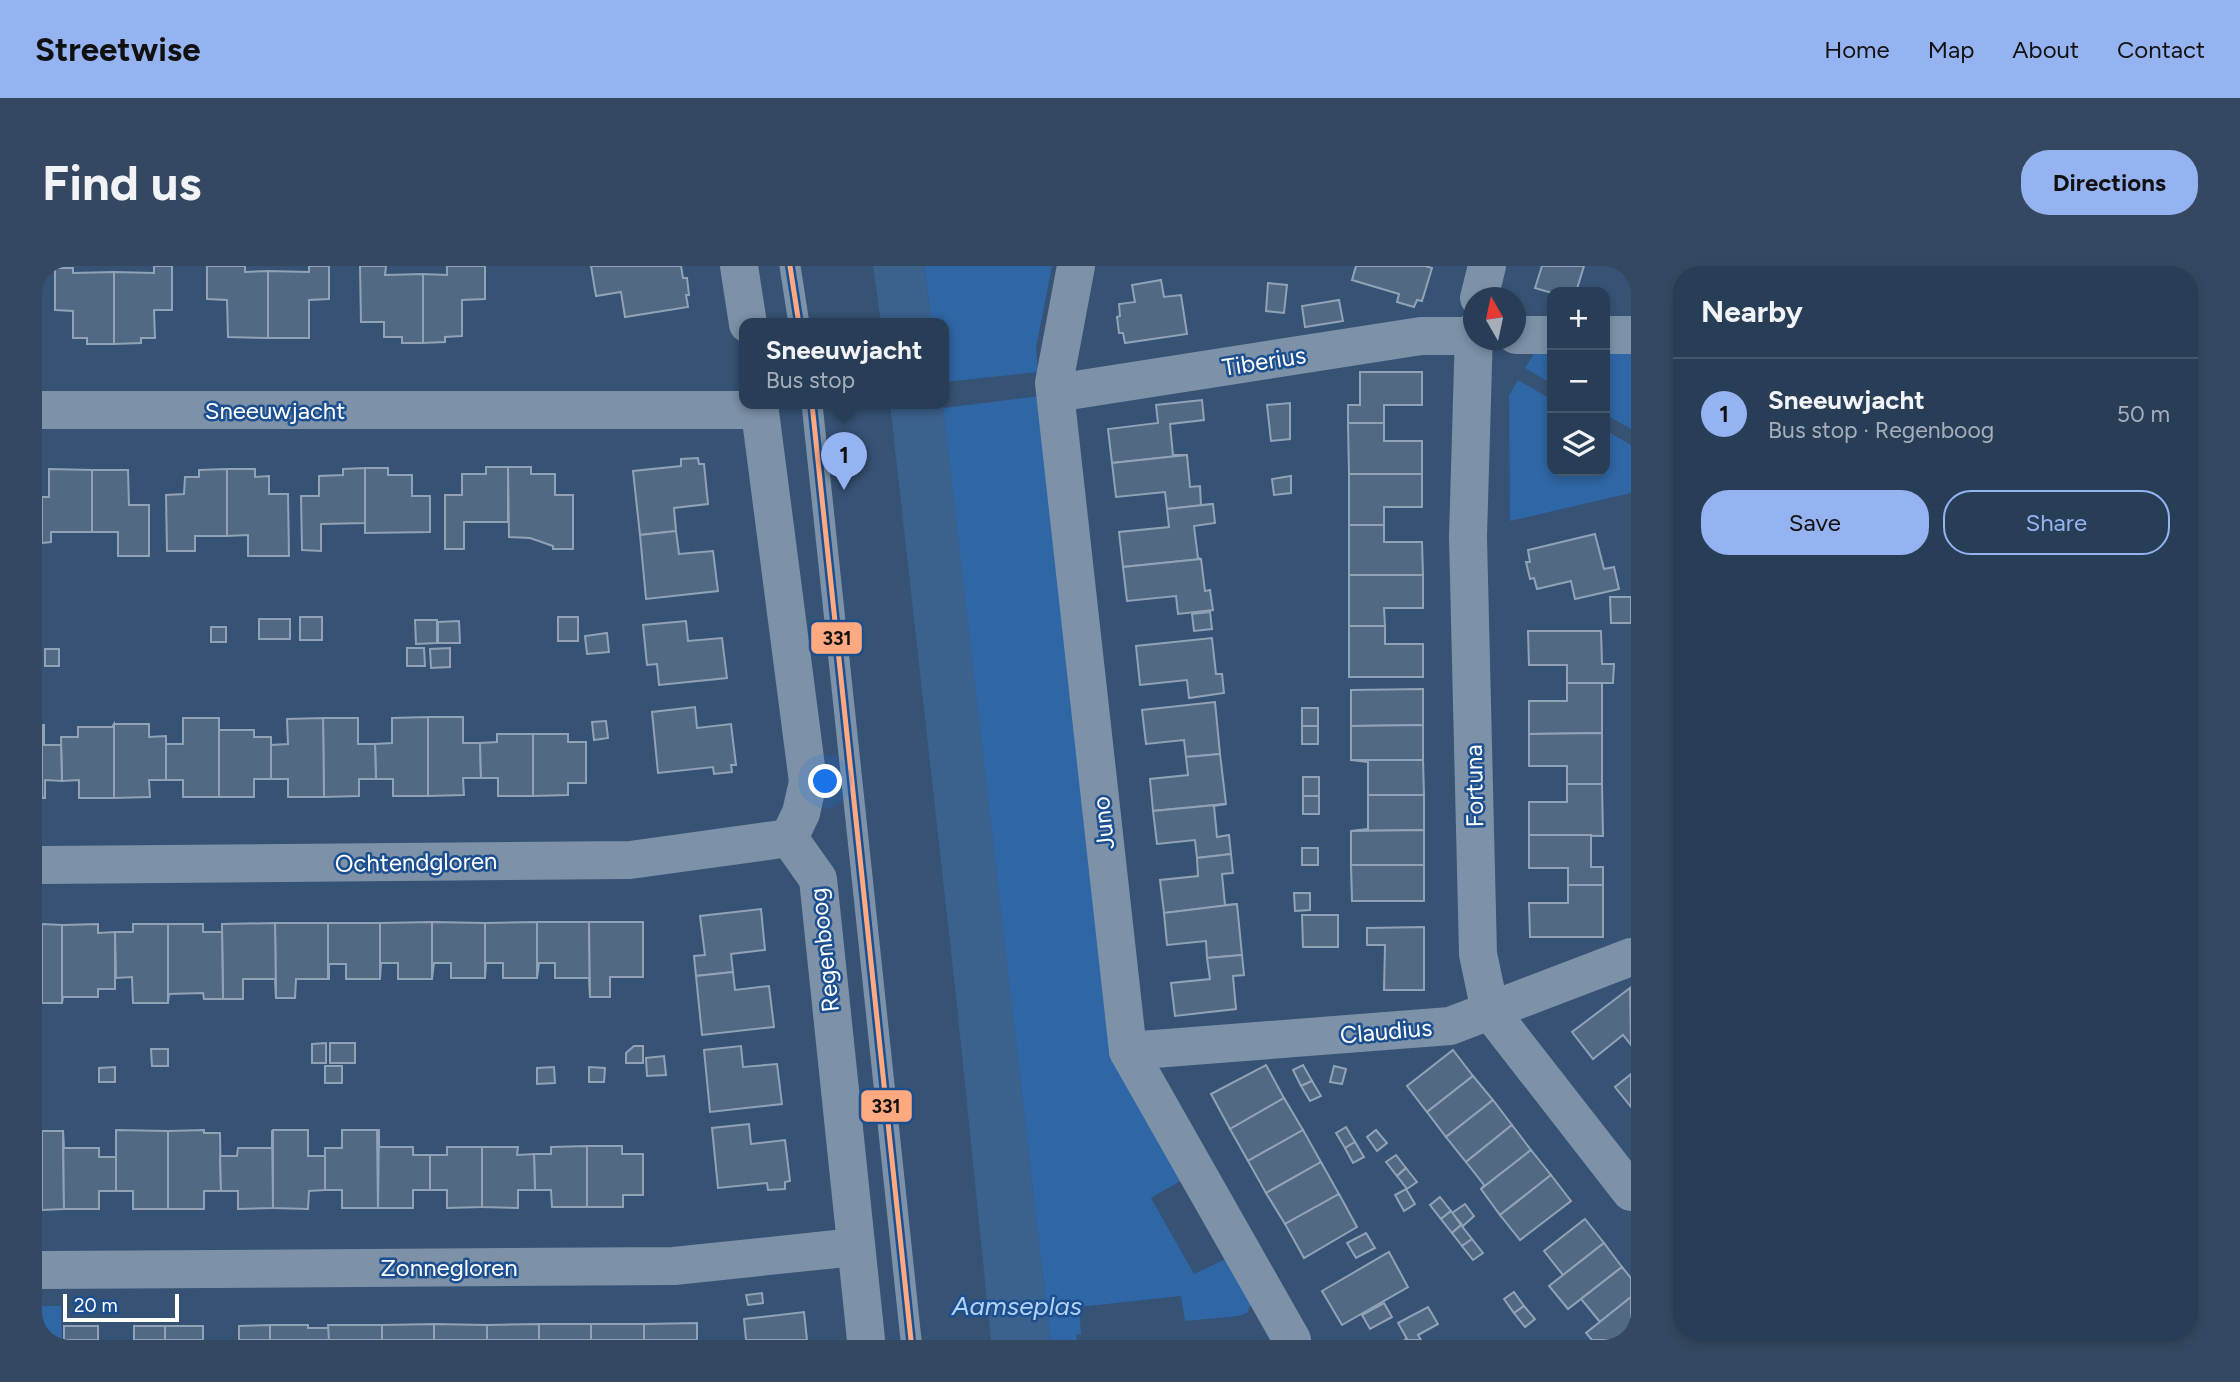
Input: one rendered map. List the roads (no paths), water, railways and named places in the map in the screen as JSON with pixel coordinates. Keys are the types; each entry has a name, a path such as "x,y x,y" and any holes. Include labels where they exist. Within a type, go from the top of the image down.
{"street":[{"path":"739,266 747,318"},
{"name":"Juno","path":"1076,266 1054,383 1128,1051 1292,1340"},
{"path":"1482,287 1488,266"},
{"name":"Tiberius","path":"1056,393 1421,337 1463,335"},
{"path":"1526,335 1547,335"},
{"path":"1610,335 1631,335"},
{"name":"Fortuna","path":"1473,350 1468,537 1478,954 1490,1011 1631,1192"},
{"name":"Sneeuwjacht","path":"42,410 739,407"},
{"path":"760,409 808,782 801,813 789,838"},
{"name":"Ochtendgloren","path":"42,865 630,859 789,838"},
{"name":"Regenboog","path":"789,838 818,879 866,1340"},
{"name":"Claudius","path":"1128,1051 1450,1026 1631,957"},
{"name":"Zonnegloren","path":"42,1270 674,1266 855,1247"}],"lane":[{"path":"790,266 798,318"},
{"name":"Regenboog","path":"813,409 911,1340"}],"water":[{"path":"873,266 924,266 931,318 880,318"},
{"name":"Aamseplas","path":"891,409 944,409 1050,1340 991,1340 956,996"}],"place":[{"name":"Sneeuwjacht","path":"844,490"}]}
